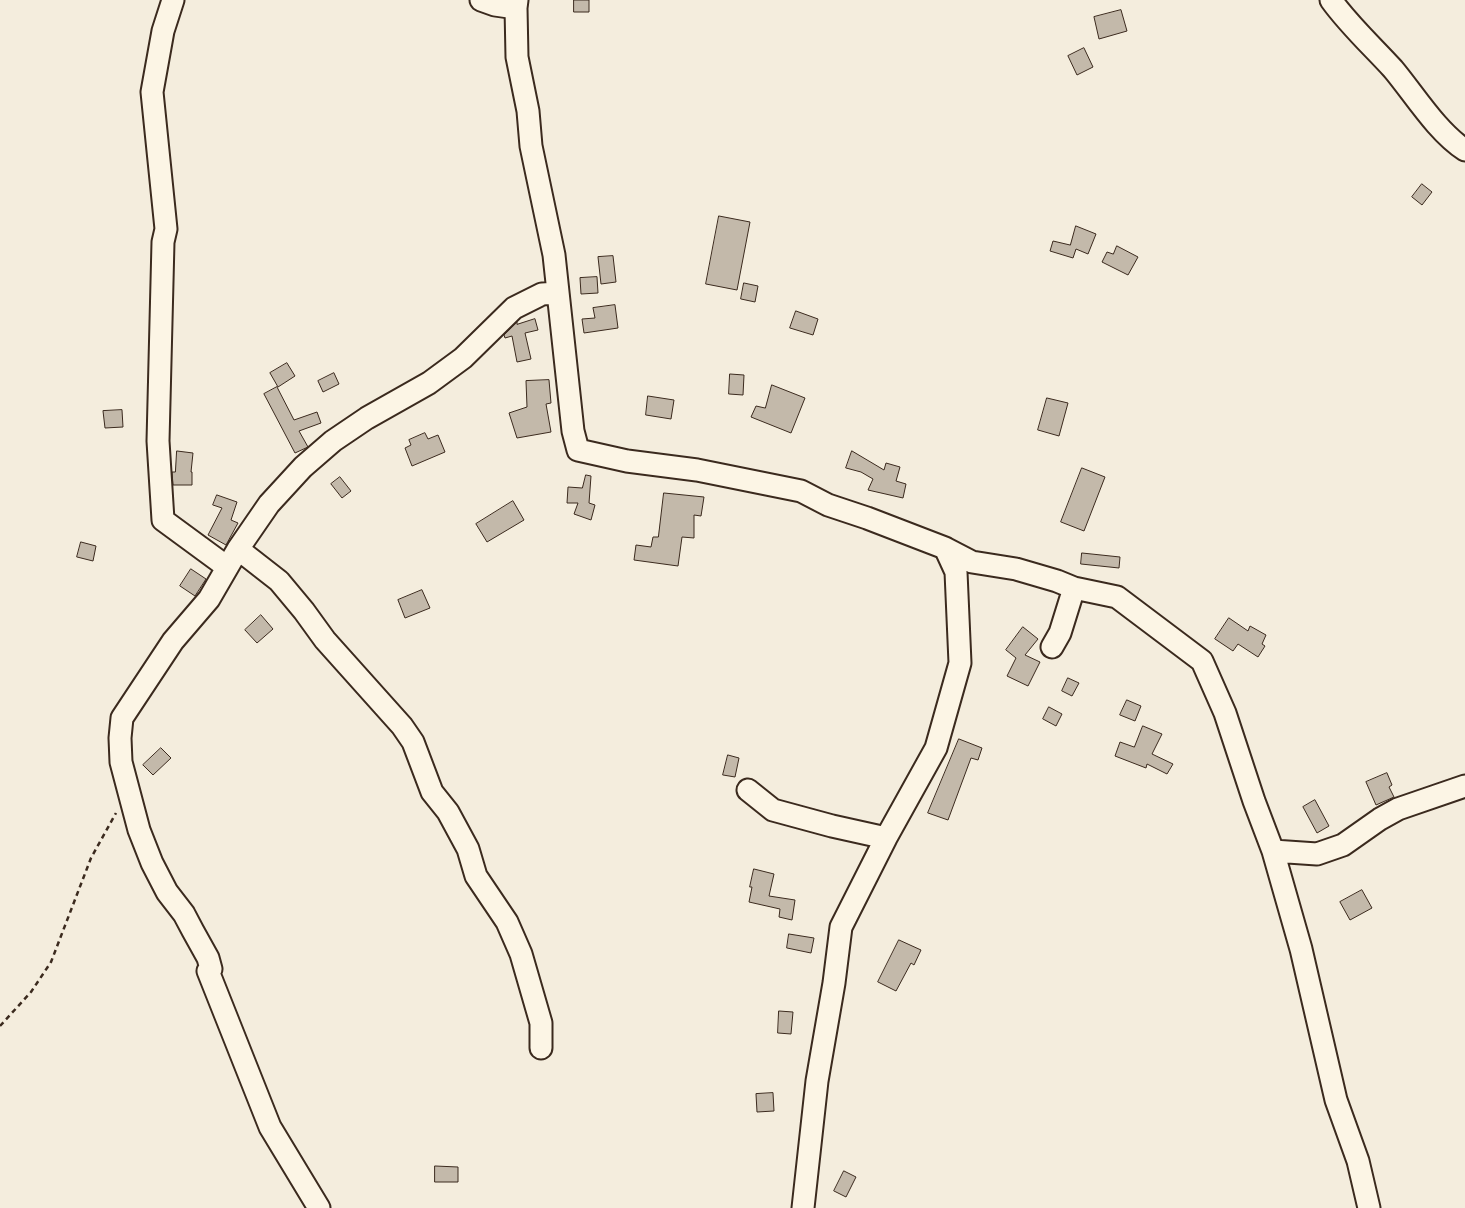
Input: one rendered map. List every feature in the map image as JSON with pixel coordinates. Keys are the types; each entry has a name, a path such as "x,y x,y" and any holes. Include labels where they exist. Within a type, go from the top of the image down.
{"street":[{"path":"173,0 163,31 152,92 166,230 163,242 158,441 163,520 227,567"},
{"path":"481,0 495,5 517,4 517,57 528,111 531,146 554,255 573,431 578,450 627,461 697,470 801,491 828,505 945,548 972,562 1016,569 1057,580 1074,588 1117,597 1202,660 1225,713 1254,802 1274,851 1301,949 1336,1100 1358,1161 1368,1208"},
{"path":"1330,0 1392,69 1448,137 1465,150"},
{"path":"319,1208 270,1128 210,970 208,958 184,914 167,892 152,864 139,830 121,762 120,738 122,718 173,641 209,599 238,549 269,504 303,466 334,441 368,418 429,383 463,358 514,308 542,294 558,293"},
{"path":"803,1208 817,1081 834,983 841,928 886,838 936,748 960,663 956,572 945,548"},
{"path":"238,549 279,581 304,611 324,640 402,726 413,742 432,792 448,812 468,849 476,876 507,922 521,954 541,1023 541,1048"},
{"path":"1052,647 1060,633 1074,588"},
{"path":"1274,851 1317,854 1343,845 1398,809 1465,786"},
{"path":"748,790 773,810 886,838"}],"path":[{"path":"0,1026 31,992 51,962 91,858 128,790"}],"building":[{"path":"574,0 589,0 589,12 574,12"},
{"path":"1121,10 1127,31 1099,39 1094,17"},
{"path":"1084,48 1093,67 1077,75 1068,56"},
{"path":"1422,184 1432,192 1422,205 1412,197"},
{"path":"719,216 750,222 737,290 706,284"},
{"path":"1076,226 1096,234 1088,254 1076,249 1073,258 1050,251 1053,241 1070,245"},
{"path":"1117,246 1138,257 1128,275 1102,262 1107,252 1113,254"},
{"path":"613,256 616,282 601,284 598,257"},
{"path":"597,277 598,293 581,294 580,278"},
{"path":"744,283 758,286 755,302 741,299"},
{"path":"615,305 618,328 584,333 582,319 595,318 593,308"},
{"path":"796,311 818,319 813,335 790,328"},
{"path":"535,319 538,330 525,333 531,359 517,362 512,336 505,338 504,335 517,322 517,324"},
{"path":"287,363 295,376 278,387 270,373"},
{"path":"334,373 339,384 323,392 318,381"},
{"path":"730,374 744,375 743,395 729,394"},
{"path":"549,380 551,403 546,404 551,432 517,438 509,413 527,407 526,381"},
{"path":"772,385 805,398 791,433 751,417 756,406 765,408"},
{"path":"277,387 294,420 317,412 321,423 299,431 308,447 295,453 264,394"},
{"path":"648,396 674,400 671,419 646,415"},
{"path":"1047,398 1068,403 1059,436 1038,430"},
{"path":"122,410 123,427 105,428 103,411"},
{"path":"425,433 428,439 438,435 445,452 412,466 405,448 411,445 409,440"},
{"path":"177,451 193,453 192,485 173,485 172,472 175,472"},
{"path":"852,451 884,470 886,463 900,467 896,481 906,484 903,498 868,490 873,479 861,472 846,468"},
{"path":"1082,468 1105,477 1084,531 1061,522"},
{"path":"586,475 591,476 589,503 595,505 591,520 574,514 578,503 567,503 568,487 582,488"},
{"path":"340,477 351,491 342,498 331,484"},
{"path":"664,493 704,497 701,516 694,515 694,538 682,537 678,566 634,560 636,545 651,547 653,537 658,537"},
{"path":"217,495 237,502 231,520 238,523 226,545 208,535 222,508 213,505"},
{"path":"513,501 524,520 487,542 476,524"},
{"path":"81,542 96,546 93,561 77,557"},
{"path":"1082,553 1120,557 1119,568 1081,564"},
{"path":"191,569 206,579 195,596 180,586"},
{"path":"422,590 430,608 405,618 398,600"},
{"path":"261,615 273,629 257,643 245,630"},
{"path":"1229,618 1248,631 1250,626 1266,635 1262,644 1265,646 1258,657 1238,644 1233,651 1215,639"},
{"path":"1023,627 1038,639 1025,655 1040,662 1028,686 1007,676 1016,658 1006,650"},
{"path":"1068,678 1079,683 1072,696 1062,691"},
{"path":"1127,700 1141,706 1135,721 1120,715"},
{"path":"1049,707 1062,714 1056,726 1043,719"},
{"path":"1143,726 1162,734 1152,754 1173,764 1167,774 1147,764 1146,768 1115,756 1120,742 1134,747"},
{"path":"959,739 982,748 978,760 971,758 948,820 928,813"},
{"path":"161,748 171,758 153,775 143,765"},
{"path":"728,755 739,758 735,777 723,775"},
{"path":"1387,773 1392,785 1389,787 1394,797 1376,805 1366,782"},
{"path":"1315,800 1329,826 1317,833 1303,807"},
{"path":"754,869 774,874 769,896 795,900 792,920 779,917 780,909 749,902"},
{"path":"1362,890 1372,908 1350,920 1340,902"},
{"path":"789,934 814,938 811,953 787,948"},
{"path":"899,940 921,950 914,965 911,963 896,991 878,982"},
{"path":"779,1011 793,1012 791,1034 778,1033"},
{"path":"773,1093 774,1111 757,1112 756,1094"},
{"path":"435,1166 458,1167 458,1182 435,1182"},
{"path":"844,1171 856,1177 846,1197 834,1191"}]}
